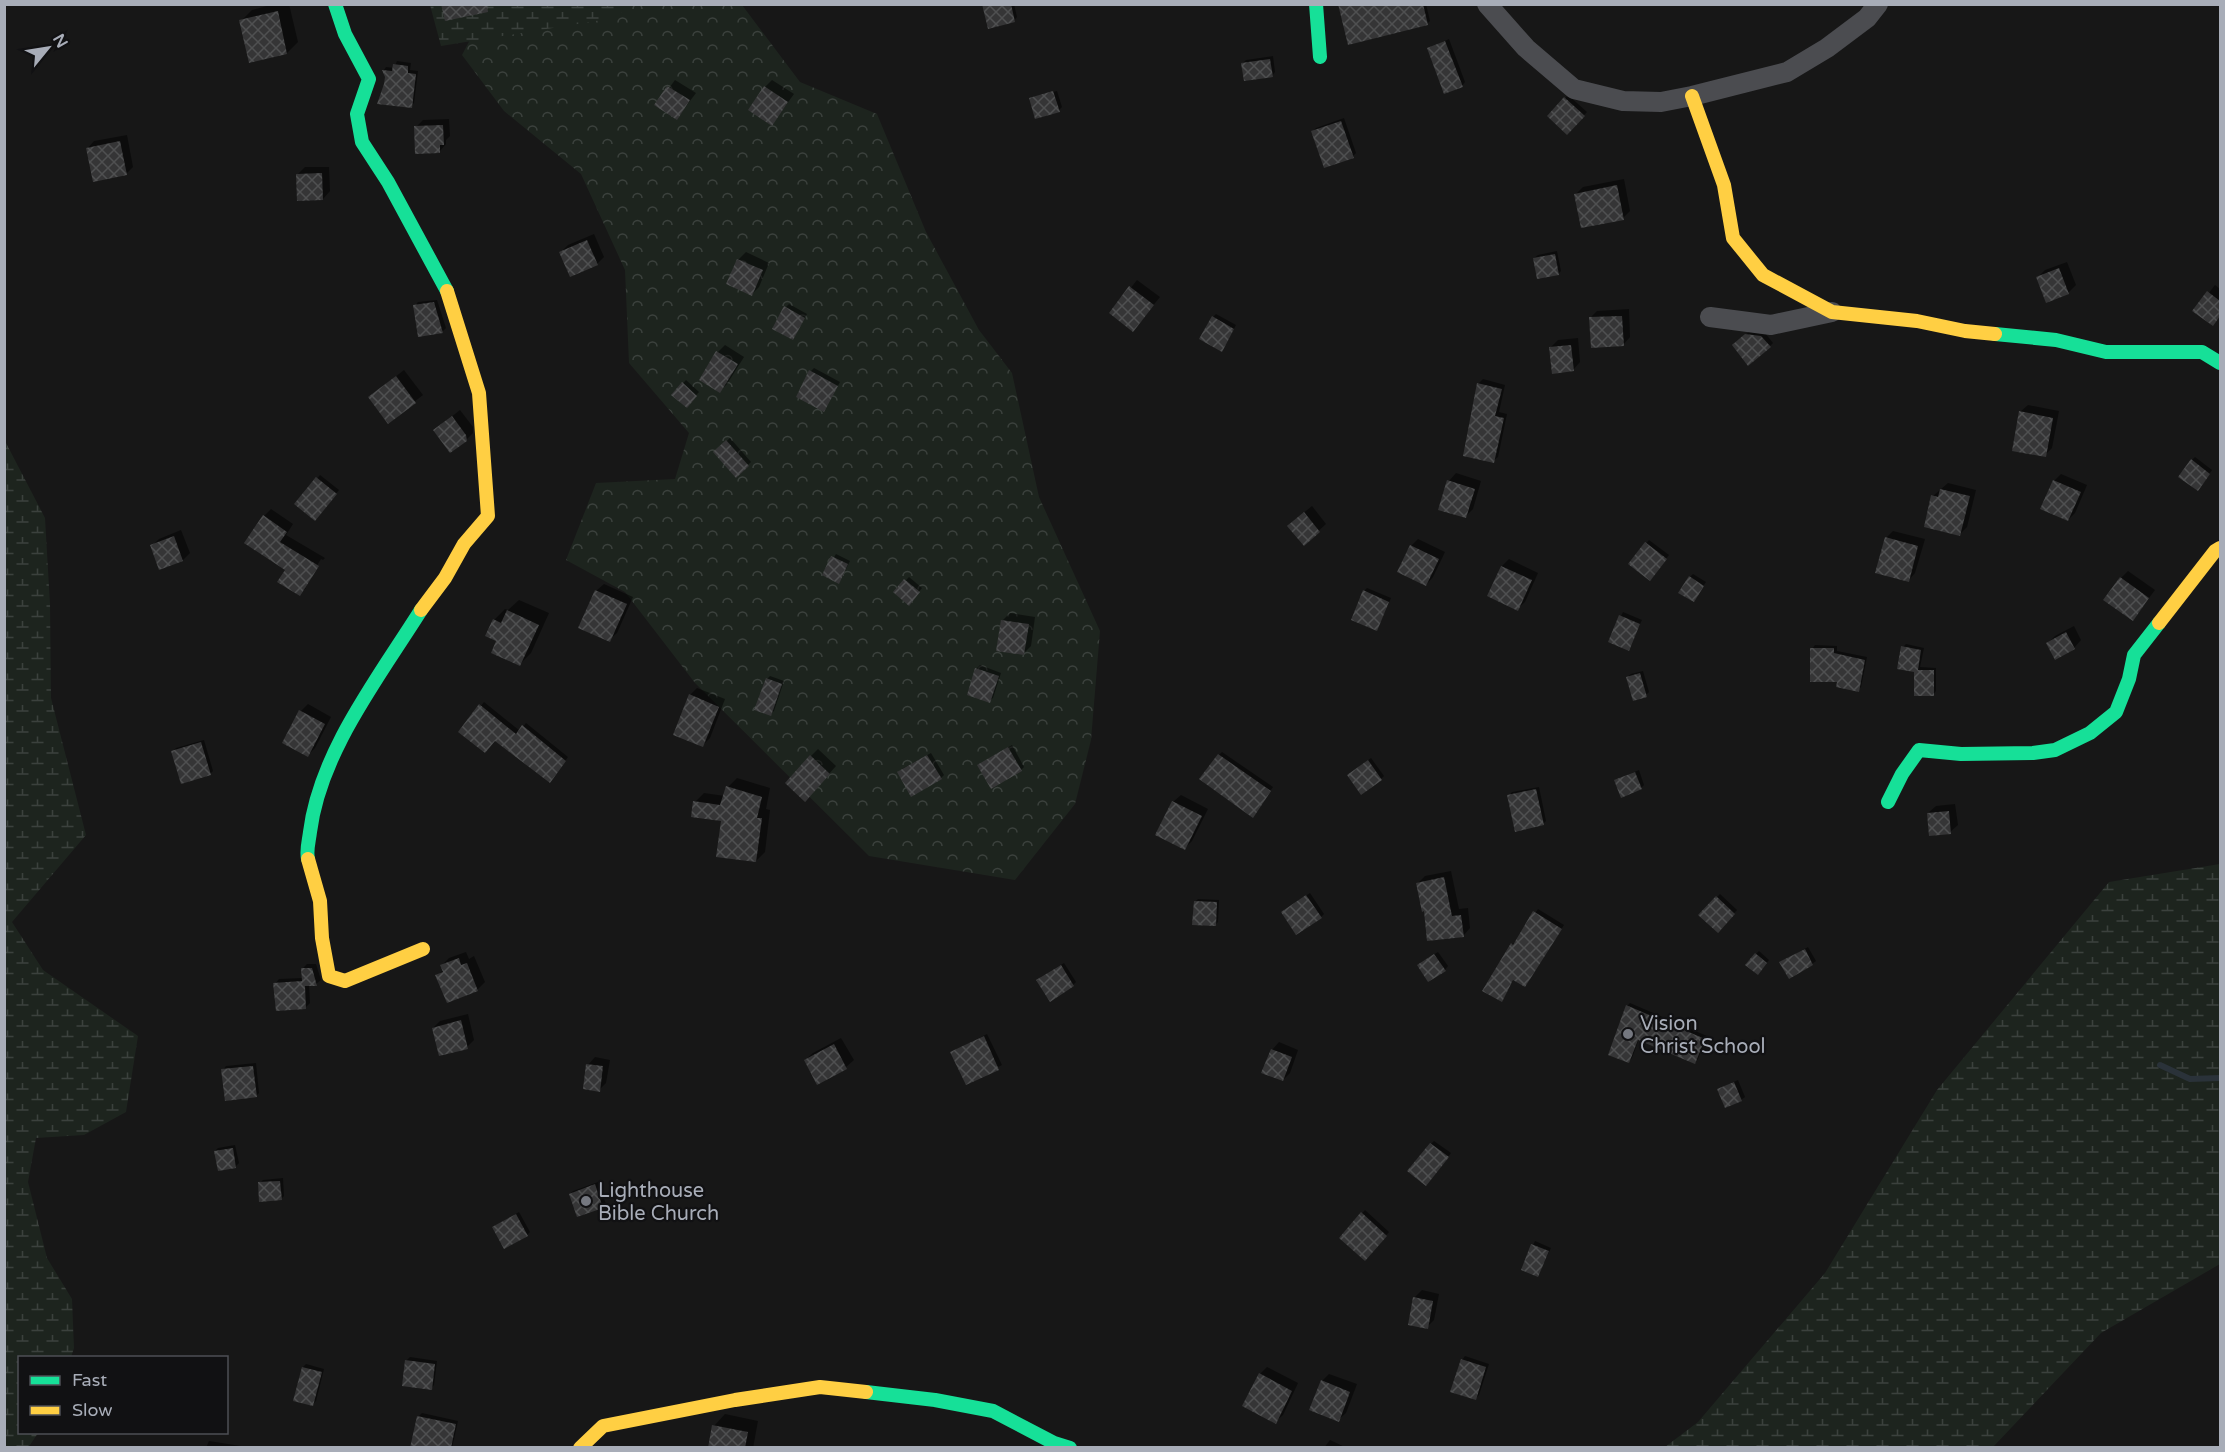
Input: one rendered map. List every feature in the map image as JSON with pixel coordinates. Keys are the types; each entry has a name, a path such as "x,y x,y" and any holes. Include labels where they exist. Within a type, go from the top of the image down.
{"street":[{"path":"335,4 345,34 369,79 357,114 362,142 388,182 446,288 479,393 488,516 464,544 445,578 425,604 330,760 312,815 307,856 320,901 322,938 329,976 345,981 423,949"},
{"path":"1316,4 1320,57"},
{"path":"1487,4 1526,48 1574,89 1623,101 1661,102 1787,72 1843,36 1867,18 1878,4"},
{"path":"1692,96 1724,186 1733,238 1763,275 1832,312"},
{"path":"1710,316 1771,325 1832,312 1917,321 1965,331 2056,340 2106,352 2202,352 2220,363"},
{"path":"1888,802 1902,774 1919,750 1961,754 2033,753 2055,750 2090,733 2116,712 2134,655 2208,559 2220,548"},
{"path":"580,1448 603,1426 735,1400 820,1388 935,1400 993,1411 1054,1443 1070,1448"}],"green space":[{"path":"430,5 631,5 614,18 441,46"},
{"path":"488,5 742,5 800,82 877,114 926,232 979,330 1012,373 1039,497 1100,631 1091,740 1075,804 1015,880 869,856 695,683 625,592 566,560 596,483 675,479 689,433 629,363 625,270 581,174 504,111 462,55"},
{"path":"5,441 45,518 50,604 51,698 86,835 12,922 43,970 138,1036 126,1112 84,1135 36,1138 28,1182 47,1258 72,1299 74,1348 71,1356 18,1356 18,1434 37,1434 28,1448 4,1447"},
{"path":"2220,864 2220,1264 2101,1333 1993,1447 1665,1447 1698,1422 1825,1273 1937,1090 2109,882"}],"building":[{"path":"441,4 487,4 488,12 445,21"},
{"path":"982,4 1011,4 1015,22 988,29"},
{"path":"1338,4 1423,4 1428,25 1348,45"},
{"path":"278,11 287,54 249,63 239,20"},
{"path":"1445,41 1463,87 1444,94 1427,48"},
{"path":"1270,59 1273,77 1244,81 1241,63"},
{"path":"393,64 408,66 408,73 416,74 412,108 377,104 384,84 385,77 382,70 392,71"},
{"path":"667,86 690,100 677,120 654,105"},
{"path":"764,86 788,102 772,126 748,110"},
{"path":"1053,91 1060,112 1035,119 1029,98"},
{"path":"1564,97 1585,116 1567,135 1547,116"},
{"path":"1341,121 1354,158 1324,168 1311,131"},
{"path":"443,125 444,145 440,145 440,153 415,154 414,126"},
{"path":"120,141 127,175 93,182 86,148"},
{"path":"322,173 323,200 297,201 296,174"},
{"path":"1617,185 1624,220 1581,228 1574,194"},
{"path":"587,240 598,265 570,277 559,252"},
{"path":"1555,254 1559,275 1537,279 1533,258"},
{"path":"737,259 763,270 752,296 726,284"},
{"path":"2059,268 2069,294 2046,303 2036,277"},
{"path":"1129,286 1154,305 1133,332 1109,313"},
{"path":"2207,291 2220,301 2220,316 2213,326 2192,311"},
{"path":"434,302 443,333 418,337 413,305"},
{"path":"784,306 805,318 793,340 772,329"},
{"path":"1212,316 1234,329 1222,352 1199,339"},
{"path":"1622,316 1624,346 1591,348 1589,317"},
{"path":"1745,334 1761,336 1771,347 1748,366 1732,345"},
{"path":"1571,345 1574,371 1552,374 1549,347"},
{"path":"716,351 738,364 720,393 699,380"},
{"path":"809,370 838,386 824,412 796,397"},
{"path":"396,376 416,403 388,424 368,397"},
{"path":"682,382 697,396 687,408 671,395"},
{"path":"1477,383 1502,389 1495,416 1504,418 1494,463 1463,456"},
{"path":"2019,411 2053,418 2046,457 2012,451"},
{"path":"452,416 466,435 467,441 450,453 433,430"},
{"path":"726,440 749,466 736,478 713,452"},
{"path":"2191,459 2210,474 2198,491 2178,477"},
{"path":"316,477 337,494 315,521 294,504"},
{"path":"1447,480 1475,489 1466,518 1438,510"},
{"path":"2053,480 2081,492 2068,521 2040,509"},
{"path":"1940,489 1970,496 1960,536 1924,527 1931,495 1938,497"},
{"path":"1304,512 1320,532 1304,546 1287,526"},
{"path":"263,515 287,532 280,542 319,566 300,596 277,582 285,570 244,543"},
{"path":"174,536 183,561 159,570 150,545"},
{"path":"1885,537 1918,546 1909,582 1875,573"},
{"path":"1645,542 1667,559 1650,581 1628,564"},
{"path":"1410,545 1439,559 1426,586 1397,572"},
{"path":"831,556 848,564 839,584 822,575"},
{"path":"1501,566 1532,580 1518,611 1487,596"},
{"path":"1689,576 1704,586 1694,602 1678,593"},
{"path":"2120,577 2149,598 2133,621 2103,600"},
{"path":"904,579 920,592 909,606 893,592"},
{"path":"595,590 627,604 610,642 578,628"},
{"path":"1363,590 1389,602 1377,631 1351,620"},
{"path":"507,610 539,625 520,666 491,653 496,641 485,636 493,619 501,623"},
{"path":"1619,615 1640,624 1629,651 1608,642"},
{"path":"1001,620 1029,624 1024,655 996,651"},
{"path":"2066,632 2075,649 2055,660 2046,643"},
{"path":"1901,646 1921,650 1918,670 1934,670 1934,696 1914,696 1914,672 1897,669"},
{"path":"1810,648 1834,648 1834,653 1865,660 1859,692 1836,687 1837,682 1810,682"},
{"path":"975,668 999,676 990,703 967,695"},
{"path":"1640,673 1647,697 1633,701 1626,677"},
{"path":"766,678 782,684 771,716 754,710"},
{"path":"689,694 719,707 703,747 673,735"},
{"path":"479,704 516,734 522,725 566,761 550,783 495,741 485,753 458,732"},
{"path":"299,710 325,724 308,757 282,743"},
{"path":"201,742 211,775 181,784 171,751"},
{"path":"1008,747 1022,771 991,789 977,765"},
{"path":"1218,754 1271,791 1253,818 1199,779"},
{"path":"810,755 830,774 805,802 785,783"},
{"path":"927,755 942,779 911,797 897,772"},
{"path":"1368,760 1382,780 1361,795 1347,775"},
{"path":"1635,772 1642,789 1621,798 1614,780"},
{"path":"726,786 762,797 757,818 762,818 756,862 716,857 721,821 691,817 693,801 720,805"},
{"path":"1536,789 1544,825 1515,832 1507,795"},
{"path":"1172,801 1202,816 1185,850 1155,835"},
{"path":"1949,811 1951,834 1929,836 1927,813"},
{"path":"1444,877 1452,916 1461,915 1464,937 1427,941 1424,911 1422,912 1416,883"},
{"path":"1306,895 1322,918 1296,935 1281,912"},
{"path":"1716,896 1735,914 1718,933 1698,915"},
{"path":"1194,901 1217,902 1216,926 1192,925"},
{"path":"1533,911 1562,929 1525,987 1513,980 1502,1002 1482,991"},
{"path":"1805,949 1813,965 1789,979 1779,962"},
{"path":"1755,953 1767,963 1758,975 1745,965"},
{"path":"1434,954 1446,971 1428,982 1417,965"},
{"path":"459,958 461,965 467,963 478,991 447,1003 435,975 443,972 440,965"},
{"path":"1061,965 1074,986 1050,1002 1036,980"},
{"path":"301,968 312,968 317,986 305,986 306,1009 276,1011 273,983 302,981"},
{"path":"1626,1005 1705,1039 1695,1064 1638,1040 1629,1063 1608,1055"},
{"path":"461,1020 468,1049 439,1056 432,1028"},
{"path":"984,1036 999,1070 966,1085 950,1052"},
{"path":"834,1044 847,1069 817,1085 804,1060"},
{"path":"1271,1049 1292,1057 1283,1081 1261,1073"},
{"path":"586,1064 603,1066 600,1092 583,1089"},
{"path":"253,1066 257,1097 225,1101 221,1069"},
{"path":"1734,1082 1742,1101 1725,1108 1717,1089"},
{"path":"1430,1143 1449,1157 1426,1186 1407,1171"},
{"path":"233,1148 236,1168 218,1171 214,1151"},
{"path":"280,1181 282,1200 259,1202 258,1182"},
{"name":"Lighthouse Bible Church","path":"595,1184 603,1208 577,1217 569,1194"},
{"path":"1361,1212 1387,1236 1365,1261 1339,1238"},
{"path":"516,1214 528,1236 504,1249 492,1227"},
{"path":"1531,1244 1549,1251 1538,1277 1521,1270"},
{"path":"1413,1297 1433,1301 1428,1329 1408,1325"},
{"path":"1461,1359 1486,1367 1476,1400 1450,1392"},
{"path":"405,1360 435,1364 432,1390 402,1386"},
{"path":"302,1367 322,1372 313,1406 293,1401"},
{"path":"1259,1373 1292,1391 1276,1424 1242,1406"},
{"path":"1321,1380 1350,1392 1339,1422 1309,1410"},
{"path":"417,1416 456,1424 451,1448 410,1448"},
{"path":"712,1425 748,1432 745,1448 708,1448"}],"waterway":[{"path":"2160,1065 2190,1079 2220,1078"}],"traffic: fast":[{"path":"335,4 345,34 369,79 357,114 362,142 388,182 447,291"},
{"path":"1316,4 1320,57"},
{"path":"1995,334 2056,340 2106,352 2202,352 2220,363"},
{"path":"308,859 307,852 316,802 338,744 421,610"},
{"path":"1888,802 1902,774 1919,750 1961,754 2033,753 2055,750 2090,733 2116,712 2129,679 2134,655 2159,623"},
{"path":"866,1392 935,1400 993,1411 1054,1443 1070,1448"}],"traffic: slow":[{"path":"1692,96 1724,185 1733,238 1763,275 1832,312 1917,321 1965,331 1995,334"},
{"path":"421,610 445,578 464,544 488,516 479,393 447,291"},
{"path":"2159,623 2215,551 2220,548"},
{"path":"308,859 320,901 322,938 329,976 345,981 423,949"},
{"path":"580,1448 603,1426 735,1400 820,1387 866,1392"}],"place":[{"name":"Vision Christ School","path":"1628,1034"},
{"name":"Lighthouse Bible Church","path":"586,1201"}]}
